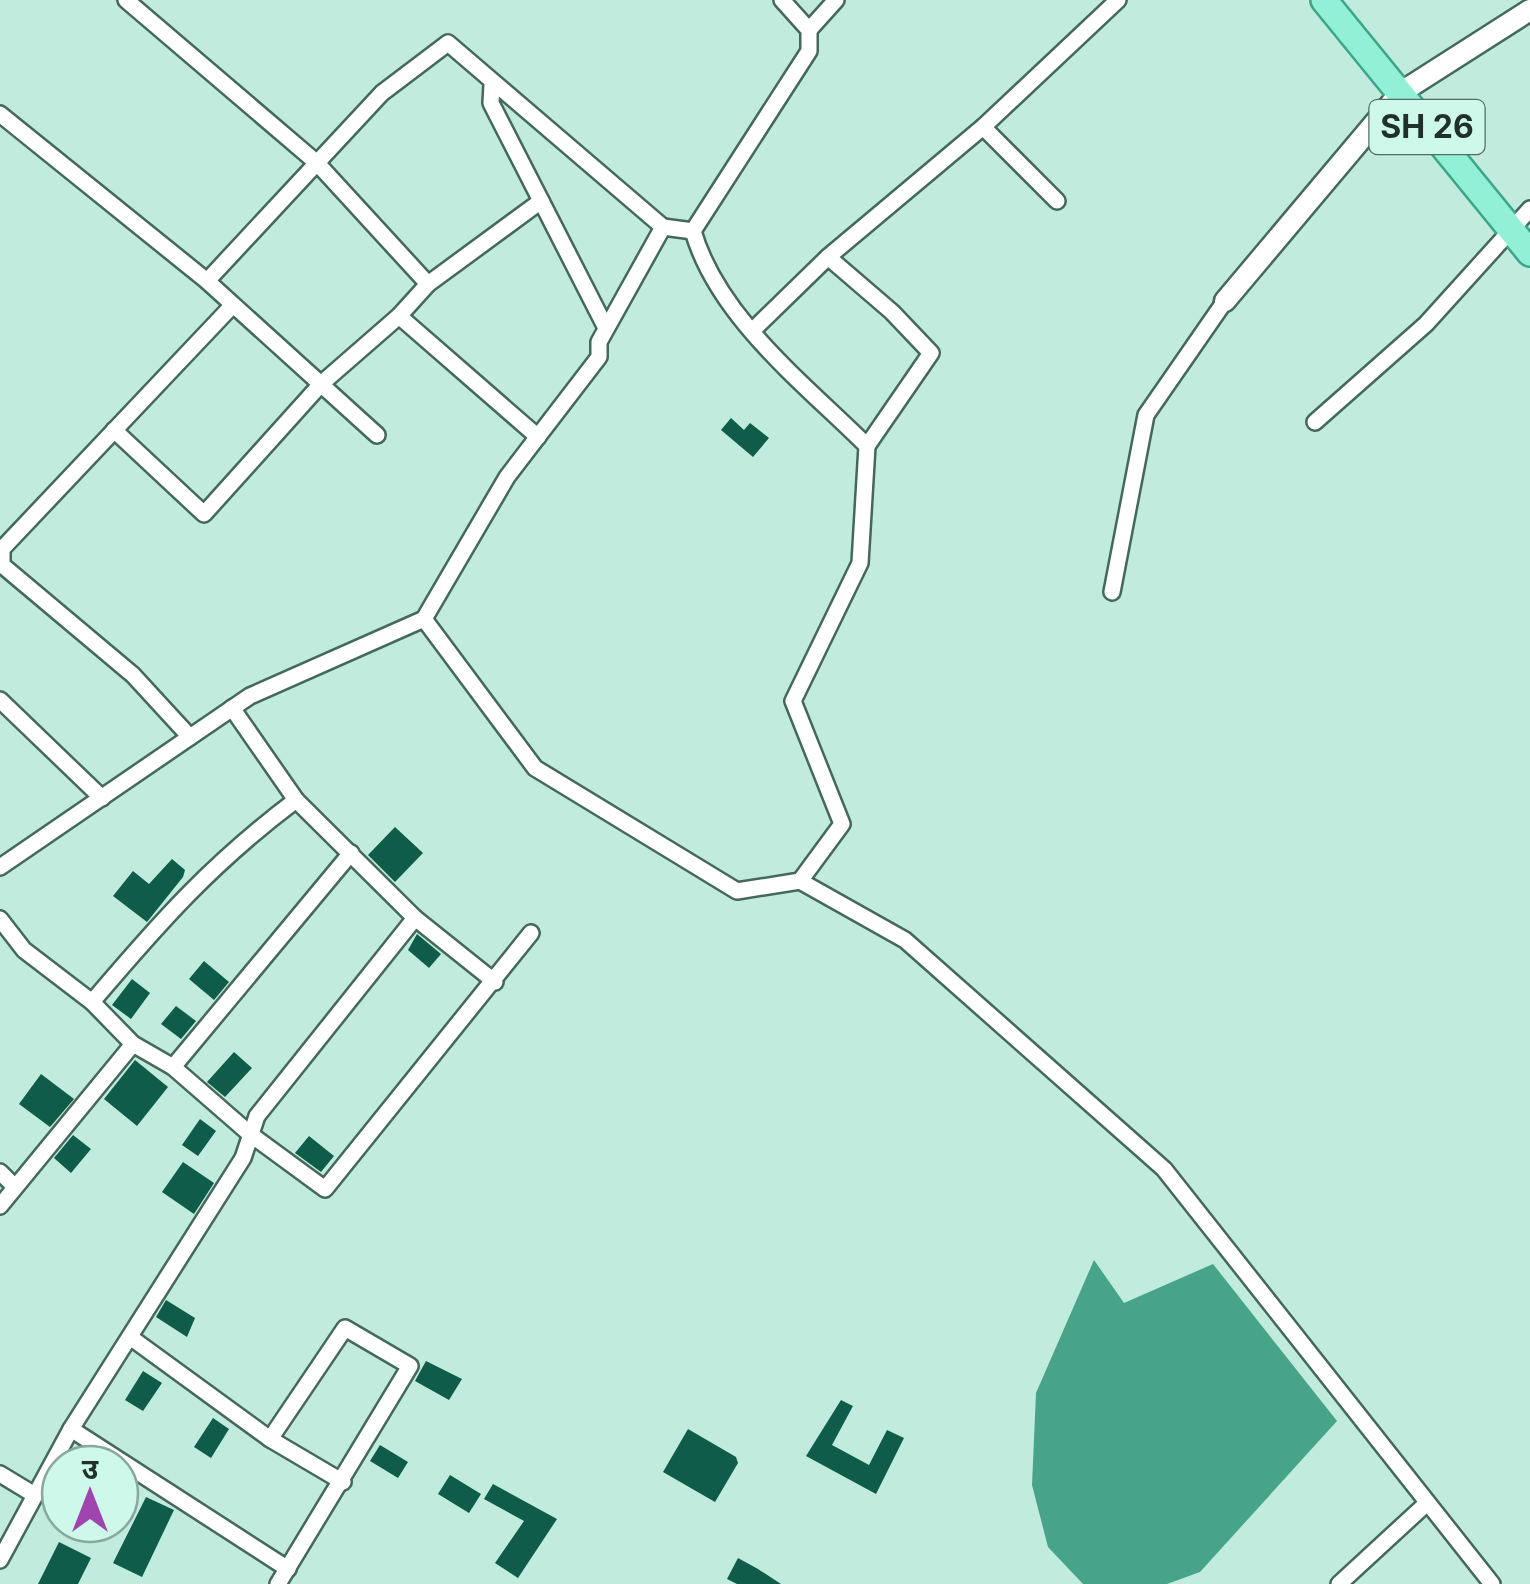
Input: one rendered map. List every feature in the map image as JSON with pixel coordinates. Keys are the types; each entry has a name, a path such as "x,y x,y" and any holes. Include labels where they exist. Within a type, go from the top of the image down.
{"main road":[{"name":"SH 26","path":"1324,0 1530,253"}],"street":[{"path":"126,0 317,163 428,284"},
{"path":"782,0 809,30"},
{"path":"836,0 809,30 809,51 693,231 700,258 752,331 868,446"},
{"path":"752,331 828,257 983,127 1118,0"},
{"path":"1112,592 1146,415 1225,301 1400,93 1530,10"},
{"path":"207,281 382,94 448,43 663,227 693,231"},
{"path":"492,84 491,103 606,328"},
{"path":"0,114 207,281 376,435"},
{"path":"983,127 1057,200"},
{"path":"114,430 204,514 321,384 400,316 428,284 541,201"},
{"path":"1316,422 1410,340 1530,209"},
{"path":"0,868 232,708 424,619 507,477 599,357 599,342 663,227"},
{"path":"800,882 842,824 793,701 860,563 868,446 932,354 892,312 828,257"},
{"path":"190,737 133,675 2,566 2,549 231,306"},
{"path":"400,316 538,437"},
{"path":"424,619 535,768 738,890 800,882 905,940 1164,1169 1492,1584"},
{"path":"0,700 102,798"},
{"path":"232,708 296,800 416,918 495,982"},
{"path":"92,1002 181,896 234,847 296,800"},
{"path":"173,1066 351,854"},
{"path":"0,1560 71,1428 201,1230 243,1158 256,1116 416,918"},
{"path":"0,920 24,950 92,1002 133,1044 173,1066 250,1134 325,1189 532,933"},
{"path":"0,1206 133,1044"},
{"path":"0,1172 16,1187"},
{"path":"270,1439 346,1328 410,1366 278,1584"},
{"path":"130,1337 270,1439 343,1482"},
{"path":"71,1428 288,1569"},
{"path":"0,1474 33,1494"},
{"path":"1340,1584 1427,1503"}],"shaded area":[{"path":"1094,1260 1124,1303 1213,1264 1337,1421 1200,1572 1167,1584 1083,1584 1048,1547 1032,1485 1036,1393"}],"building":[{"path":"731,418 744,430 750,423 769,438 753,457 721,430"},
{"path":"395,827 423,853 395,882 368,855"},
{"path":"172,859 185,870 183,877 147,922 113,896 133,871 149,884"},
{"path":"417,934 441,954 429,968 408,950"},
{"path":"204,961 229,982 214,1000 189,979"},
{"path":"132,979 150,993 131,1019 112,1005"},
{"path":"176,1006 196,1021 181,1039 161,1024"},
{"path":"234,1052 252,1068 225,1097 207,1082"},
{"path":"135,1060 168,1087 137,1126 104,1099"},
{"path":"41,1074 74,1099 50,1127 19,1104"},
{"path":"200,1119 216,1131 198,1156 182,1145"},
{"path":"73,1135 91,1149 71,1173 54,1158"},
{"path":"309,1136 334,1156 321,1172 295,1153"},
{"path":"183,1162 214,1183 194,1214 162,1192"},
{"path":"166,1300 195,1318 187,1337 156,1317"},
{"path":"426,1361 462,1379 449,1400 415,1381"},
{"path":"143,1371 162,1383 143,1411 125,1400"},
{"path":"841,1400 853,1406 832,1445 869,1465 887,1430 904,1438 876,1494 806,1456"},
{"path":"213,1418 229,1429 211,1458 194,1447"},
{"path":"688,1429 736,1457 738,1463 715,1502 663,1472"},
{"path":"380,1445 408,1462 398,1478 370,1461"},
{"path":"450,1475 481,1494 469,1513 438,1494"},
{"path":"493,1484 557,1519 518,1578 495,1563 524,1521 484,1499"},
{"path":"146,1497 174,1510 142,1577 113,1563 122,1544 140,1544 140,1509"},
{"path":"58,1544 91,1558 78,1584 38,1584"},
{"path":"738,1558 781,1584 737,1584 727,1579"}]}
